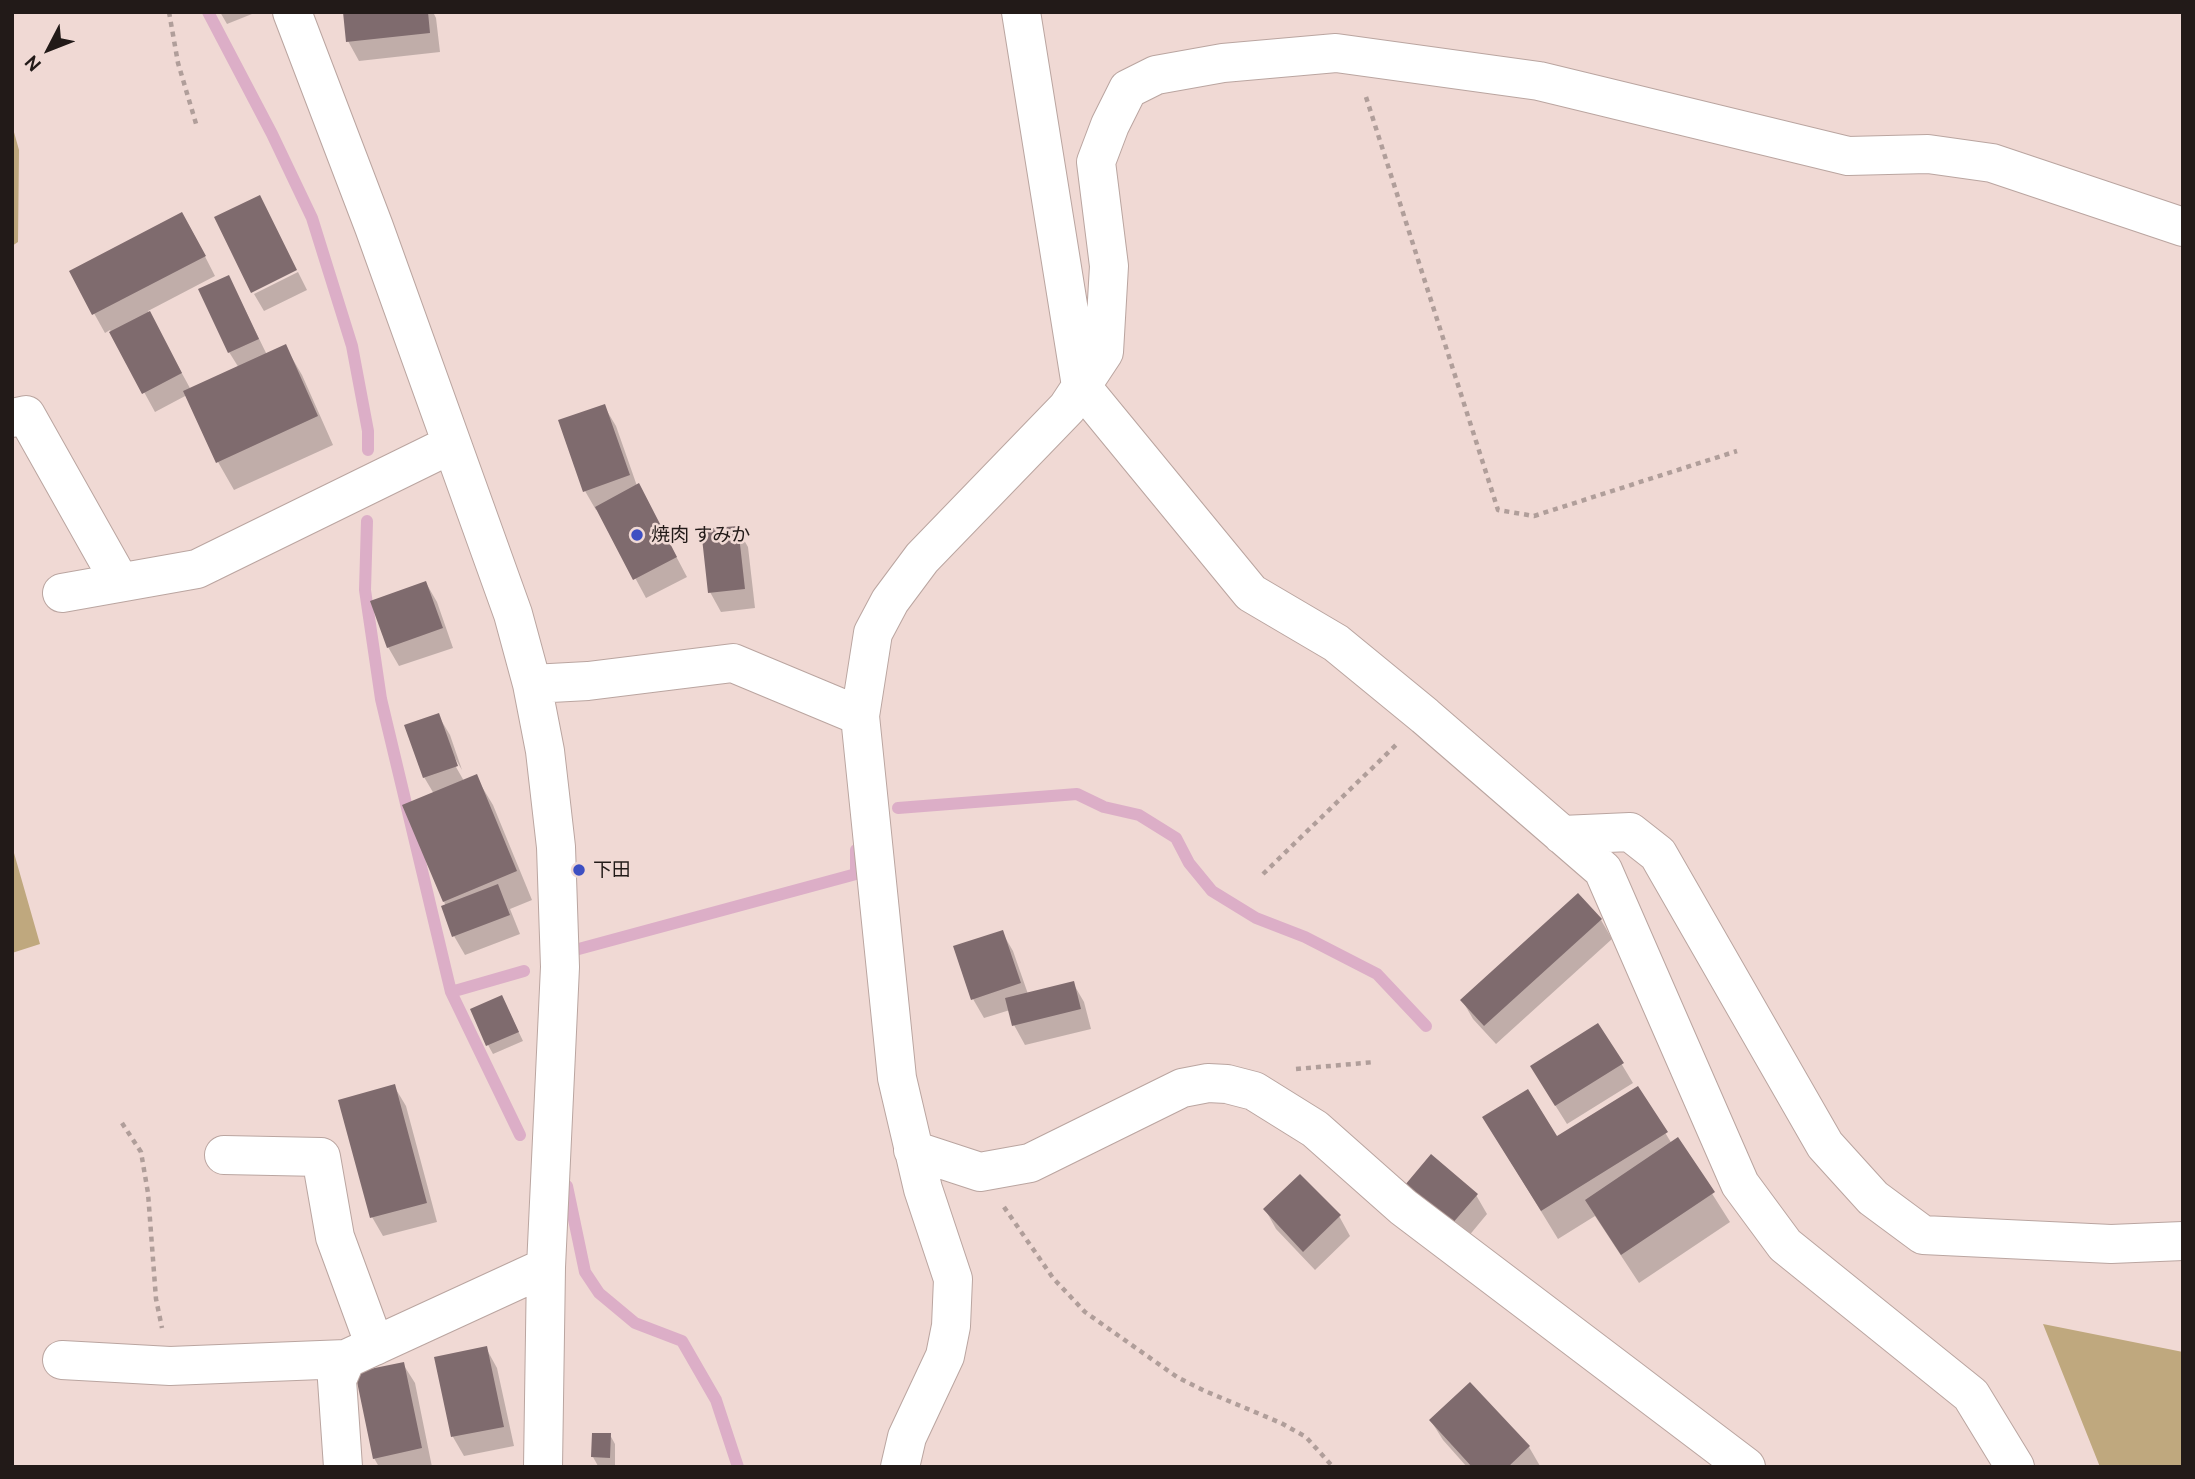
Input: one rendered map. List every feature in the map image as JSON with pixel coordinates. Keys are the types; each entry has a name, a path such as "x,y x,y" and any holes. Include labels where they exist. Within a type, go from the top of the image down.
{"street":[{"path":"292,12 374,228 513,614 532,684 545,751 556,847 560,967 546,1267 542,1467"},
{"path":"1021,12 1082,386 1251,593 1336,643 1426,716 1603,870 1740,1184 1786,1245 1971,1395 2015,1467"},
{"path":"900,1467 907,1437 945,1356 951,1325 953,1279 923,1189 897,1078 860,716 873,633 890,601 922,558 1067,408 1104,352 1109,266 1096,162 1128,89 1156,75 1223,63 1335,53 1539,81 1848,156 1928,154 1993,163 2183,227"},
{"path":"12,418 26,415 120,582"},
{"path":"62,593 197,569 452,444"},
{"path":"532,684 587,681 733,663 860,716"},
{"path":"1562,835 1630,832 1658,854 1825,1145 1873,1198 1923,1235 2110,1244 2183,1241"},
{"path":"913,1150 980,1172 1030,1163 1182,1088 1218,1083 1254,1091 1315,1129 1403,1208 1746,1467"},
{"path":"224,1155 321,1157 335,1237 361,1353"},
{"path":"62,1360 170,1366 361,1353 546,1267"},
{"path":"343,1467 337,1380 361,1353"}],"path":[{"path":"169,12 178,63 197,127"},
{"path":"1353,56 1498,510 1534,516 1737,451"},
{"path":"1263,874 1426,716"},
{"path":"122,1123 141,1152 148,1192 156,1299 170,1366"},
{"path":"980,1172 1053,1278 1085,1312 1177,1377 1282,1423 1306,1437 1333,1467"}],"shaded area":[{"path":"12,125 19,150 18,242 12,246"},
{"path":"12,846 40,944 12,953"},
{"path":"2043,1324 2183,1352 2183,1467 2100,1467"}],"building":[{"path":"343,12 428,12 430,33 346,42"},
{"path":"260,195 297,270 251,293 214,217"},
{"path":"182,212 206,256 92,315 69,271"},
{"path":"229,275 259,339 228,353 198,289"},
{"path":"150,311 182,373 142,394 109,332"},
{"path":"286,344 318,416 216,463 183,391"},
{"path":"605,404 630,475 583,492 558,420"},
{"path":"639,483 677,557 633,580 595,507"},
{"path":"738,526 745,589 708,593 701,529"},
{"path":"426,581 443,628 387,648 370,601"},
{"path":"439,713 458,766 423,778 404,725"},
{"path":"477,774 517,871 443,902 402,805"},
{"path":"498,884 510,915 452,937 441,906"},
{"path":"1578,893 1602,919 1484,1026 1460,1000"},
{"path":"1003,930 1021,983 971,1000 953,946"},
{"path":"1074,981 1081,1009 1012,1026 1005,998"},
{"path":"502,995 519,1032 486,1046 470,1009"},
{"path":"1598,1023 1624,1063 1555,1106 1530,1066"},
{"path":"395,1084 427,1203 370,1218 338,1100"},
{"path":"1638,1086 1668,1132 1541,1211 1482,1117 1528,1089 1557,1136"},
{"path":"1678,1137 1715,1192 1621,1255 1585,1200"},
{"path":"1431,1154 1478,1194 1451,1225 1405,1185"},
{"path":"1300,1174 1341,1215 1303,1252 1263,1209"},
{"path":"487,1346 504,1427 451,1437 434,1357"},
{"path":"404,1362 422,1448 373,1459 355,1372"},
{"path":"1470,1382 1530,1446 1508,1467 1472,1467 1429,1420"},
{"path":"592,1433 611,1433 610,1458 591,1457"}],"waterway":[{"path":"208,12 272,134 312,218 352,346 368,431 368,450"},
{"path":"367,521 365,590 381,699 451,992 520,1135"},
{"path":"898,808 1077,794 1104,807 1139,815 1176,838 1189,863 1212,891 1256,918 1305,937 1377,974 1426,1026"},
{"path":"575,950 856,874 856,850"},
{"path":"451,992 524,971"},
{"path":"567,1186 585,1272 599,1293 635,1323 682,1341 716,1400 738,1467"}],"place":[{"name":"焼肉 すみか","path":"637,535"},
{"name":"下田","path":"579,870"}]}
